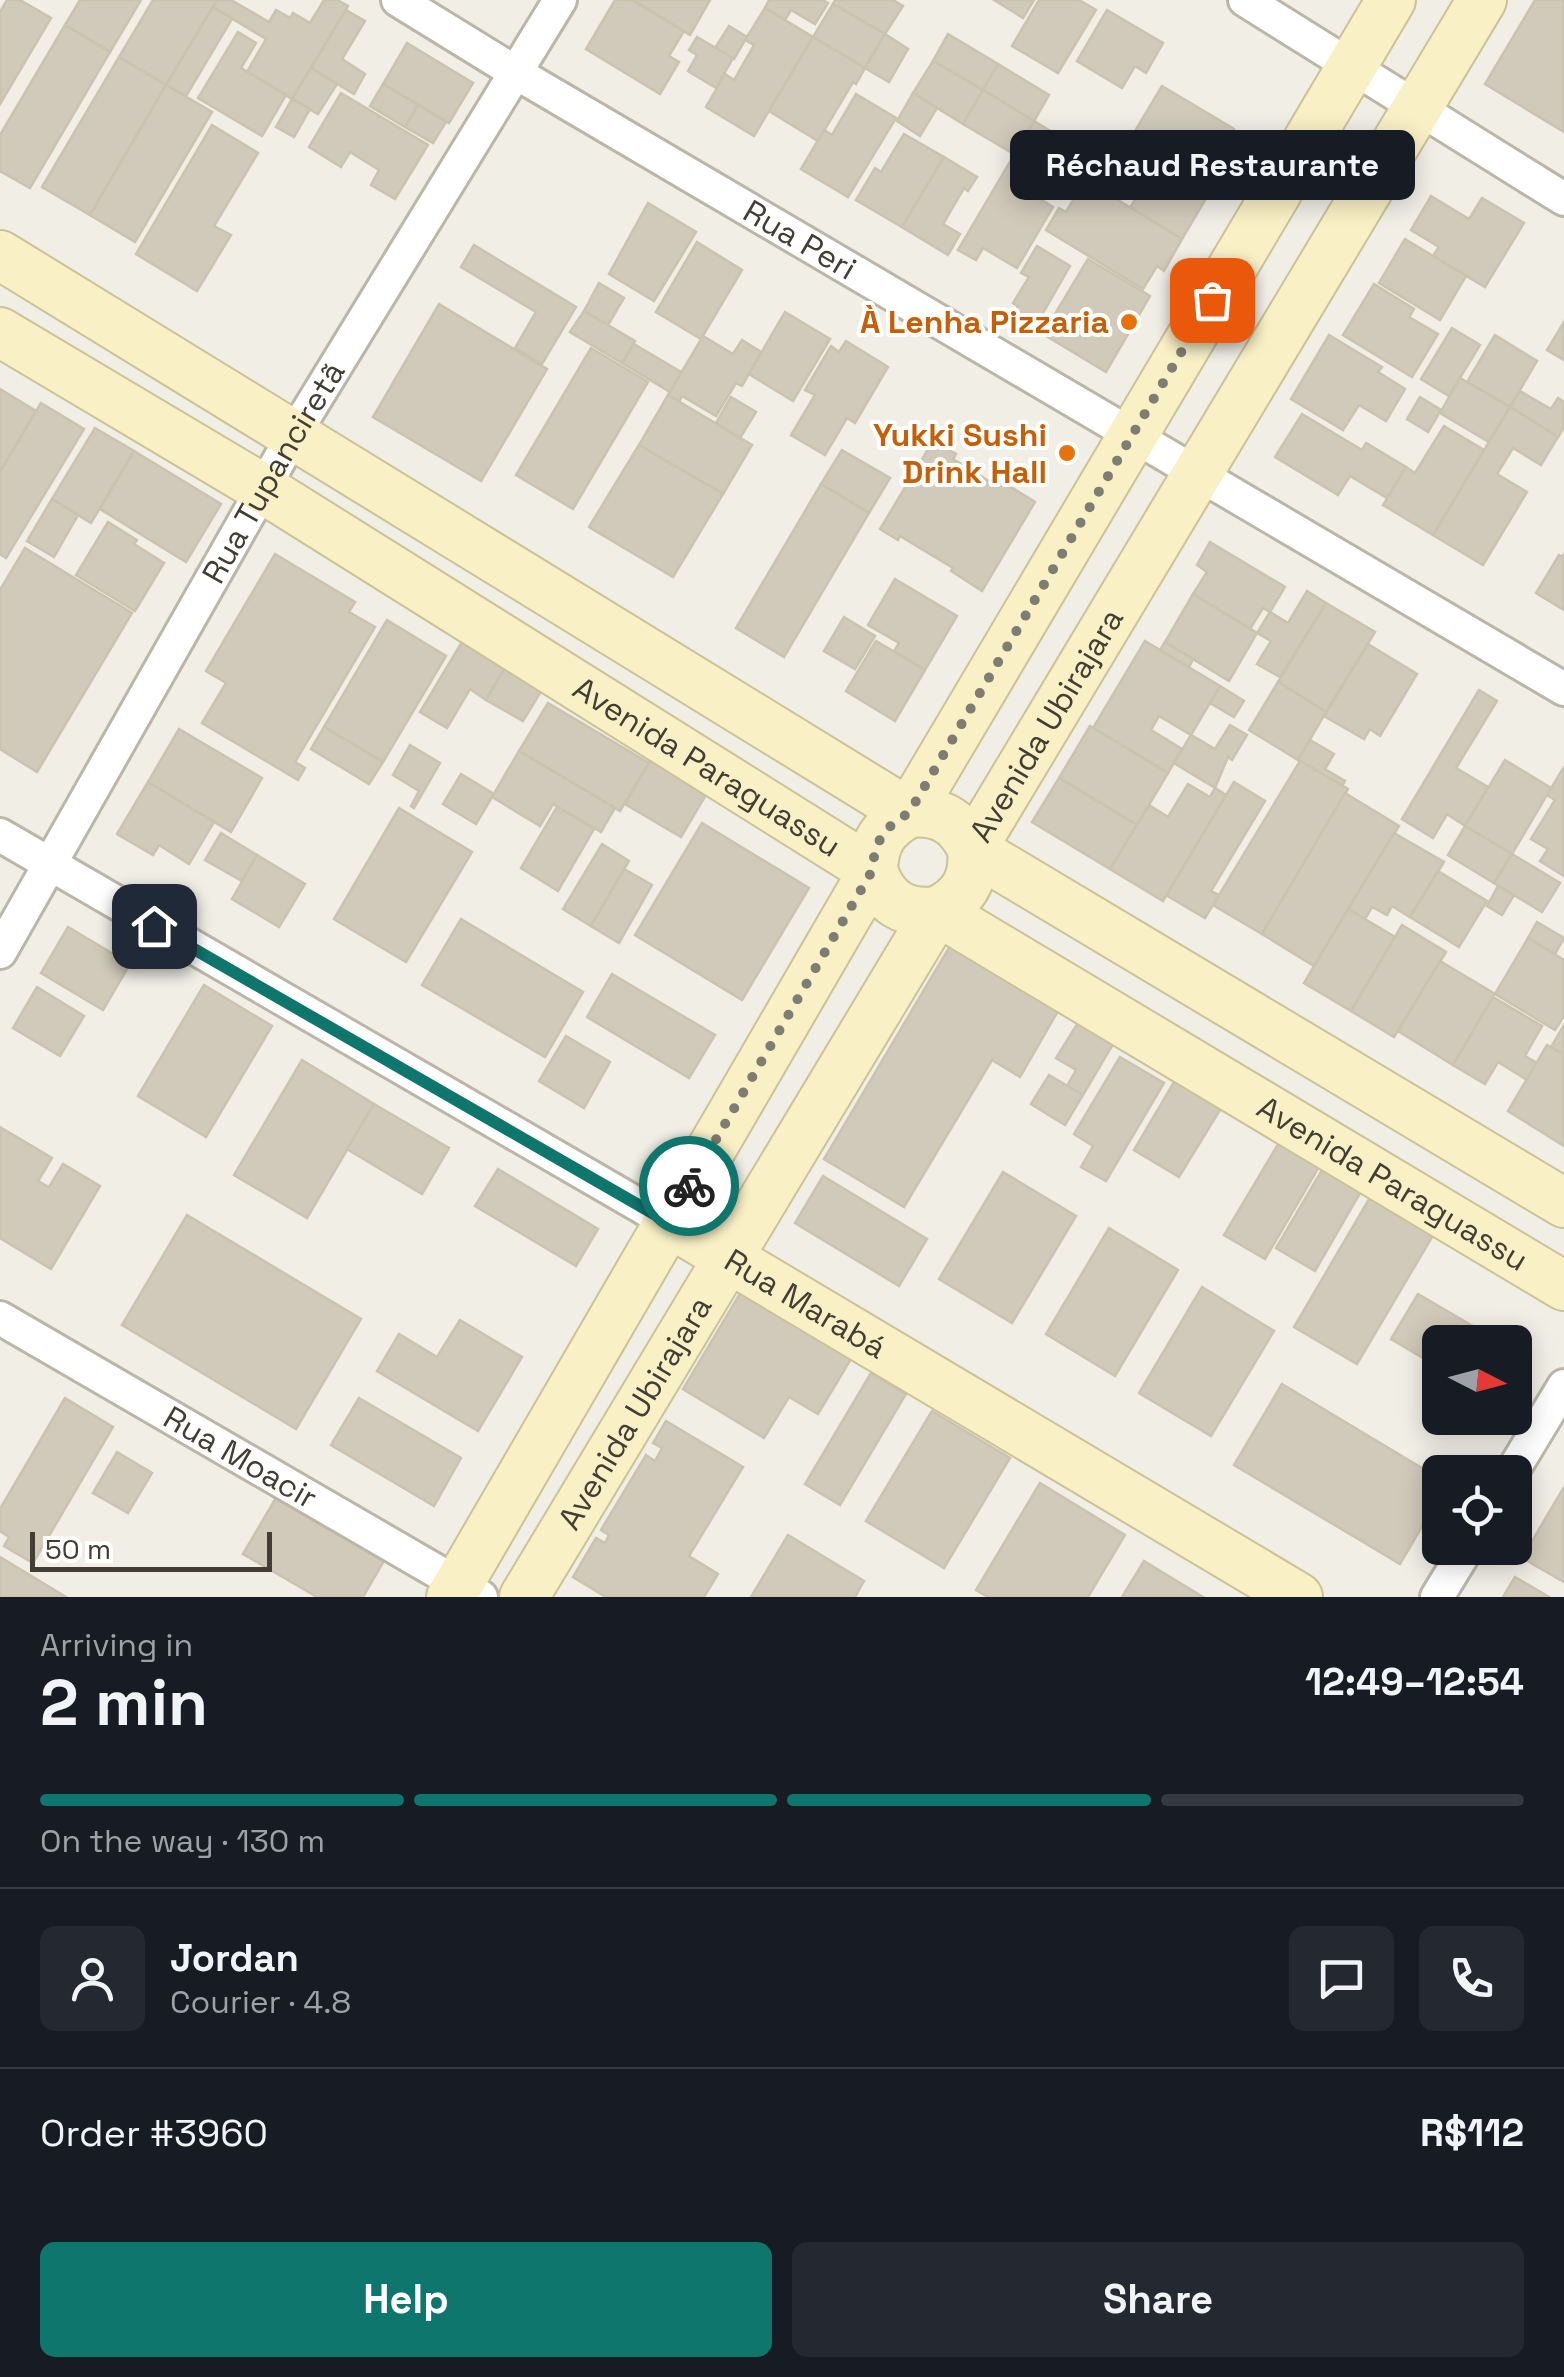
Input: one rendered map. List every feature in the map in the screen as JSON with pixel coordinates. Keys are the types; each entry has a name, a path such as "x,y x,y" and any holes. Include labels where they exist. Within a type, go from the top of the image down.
{"main road":[{"name":"Avenida Ubirajara","path":"464,1593 668,1222 872,871 874,846 887,826 909,813 1391,0"},
{"name":"Avenida Ubirajara","path":"524,1597 936,911 951,904 970,880 972,849 1482,0"},
{"name":"Avenida Paraguassu","path":"0,254 909,813 941,814 954,822 972,849 1564,1203"},
{"name":"Avenida Paraguassu","path":"0,332 262,488 872,871 878,887 903,909 936,911 1564,1286"},
{"name":"Rua Marabá","path":"668,1222 1298,1597"}],"street":[{"name":"Rua Peri","path":"398,0 1564,688"},
{"name":"Rua Tupanciretã","path":"0,952 262,488 560,0"},
{"path":"1246,0 1564,199"},
{"name":"Rua Marabá","path":"0,835 668,1222"},
{"name":"Rua Moacir","path":"0,1318 464,1593"},
{"path":"1522,1455 1564,1386"},
{"path":"1437,1597 1457,1565"}],"building":[{"path":"7,0 20,0 51,18 0,104 0,12"},
{"path":"80,0 141,0 110,52 65,25"},
{"path":"153,0 217,0 166,85 119,57"},
{"path":"217,0 231,0 269,22 276,10 290,18 293,13 310,23 324,0 337,0 348,6 292,99 247,72 266,39 213,7"},
{"path":"615,0 631,0 684,31 669,56 679,62 660,94 586,49"},
{"path":"634,0 710,0 690,35"},
{"path":"769,0 828,3 815,24 791,10 785,20 765,8"},
{"path":"835,0 893,0 903,6 885,34 833,4"},
{"path":"994,0 1034,0 1023,18"},
{"path":"1039,0 1079,0 1096,10 1058,73 1012,46"},
{"path":"1535,0 1564,0 1564,132 1485,84"},
{"path":"833,4 885,34 865,68 813,37"},
{"path":"213,7 232,19 186,96 166,85"},
{"path":"765,8 813,37 754,136 706,107 725,74 734,80 754,45 745,40"},
{"path":"346,10 365,21 342,59 365,74 354,94 311,68"},
{"path":"1107,10 1163,43 1146,73 1135,66 1122,88 1077,61"},
{"path":"65,25 110,52 30,188 0,171 0,135"},
{"path":"729,26 747,37 734,59 715,48"},
{"path":"238,32 256,43 241,68 286,95 262,136 198,98"},
{"path":"885,34 908,49 889,82 865,68"},
{"path":"948,34 998,64 983,90 933,61"},
{"path":"697,37 733,58 716,88 688,71 697,55 689,50"},
{"path":"813,37 865,68 818,141 769,111"},
{"path":"407,43 473,83 449,123 383,84"},
{"path":"119,57 166,85 90,215 42,187"},
{"path":"933,61 983,90 963,124 913,93"},
{"path":"998,64 1049,95 1034,121 983,90"},
{"path":"311,68 337,84 318,114 292,99"},
{"path":"383,84 418,105 405,127 370,106"},
{"path":"166,85 212,112 135,242 90,215"},
{"path":"1162,86 1234,129 1201,184 1129,141"},
{"path":"983,90 1034,121 1014,154 963,124"},
{"path":"341,93 428,145 395,199 371,185 379,170 350,152 341,167 309,147"},
{"path":"913,93 937,108 920,136 897,121"},
{"path":"856,94 896,118 848,197 801,169 824,130 832,135"},
{"path":"292,99 310,109 294,137 276,127"},
{"path":"418,105 446,122 433,143 405,127"},
{"path":"1034,121 1085,152 1072,175 1038,154 1019,186 1053,207 1017,268 983,248 976,260 958,250"},
{"path":"212,125 258,153 214,226 231,235 197,291 136,254"},
{"path":"904,134 944,157 902,227 856,200 875,168 881,172"},
{"path":"944,157 977,177 968,191 964,188 943,224 960,234 948,255 902,227"},
{"path":"1159,159 1211,190 1182,239 1130,208"},
{"path":"1085,180 1182,239 1164,271 1157,266 1143,289 1046,230 1059,208 1066,212"},
{"path":"1431,196 1469,219 1482,198 1524,223 1485,287 1433,256 1439,247 1411,230"},
{"path":"648,203 696,232 654,301 609,274"},
{"path":"1405,239 1466,276 1440,320 1379,283"},
{"path":"697,242 742,270 701,339 656,312"},
{"path":"474,245 576,307 542,364 515,348 536,312 461,267"},
{"path":"1037,246 1070,266 1043,313 1052,319 1043,334 1012,316 1018,306 1013,303 1029,277 1021,273"},
{"path":"1088,259 1150,296 1106,372 1043,334"},
{"path":"599,283 624,298 608,325 584,311"},
{"path":"1374,284 1414,309 1409,317 1438,334 1412,377 1343,335"},
{"path":"439,304 547,369 481,481 373,417"},
{"path":"584,311 635,341 622,363 570,332"},
{"path":"785,312 830,339 793,401 749,374"},
{"path":"1564,322 1564,360 1547,350"},
{"path":"1452,328 1480,345 1449,396 1421,379"},
{"path":"1329,335 1382,367 1378,372 1405,389 1386,421 1359,405 1343,430 1291,399"},
{"path":"1495,335 1537,361 1510,407 1467,382"},
{"path":"703,336 733,354 742,340 761,352 742,386 736,383 716,416 682,396 679,402 668,395"},
{"path":"846,341 888,367 855,423 847,418 825,455 791,435 815,395 805,390 831,346 839,352"},
{"path":"634,344 681,372 670,392 622,363"},
{"path":"591,348 648,382 573,509 516,475"},
{"path":"1460,378 1510,407 1489,442 1440,413"},
{"path":"0,389 36,411 0,472"},
{"path":"1520,391 1551,409 1558,398 1564,402 1564,427 1558,437 1510,407"},
{"path":"668,395 752,445 723,494 639,445"},
{"path":"731,397 756,412 740,438 716,423"},
{"path":"1420,397 1441,410 1428,432 1407,419"},
{"path":"41,403 84,429 6,558 0,554 0,472"},
{"path":"1510,407 1558,437 1541,465 1513,448 1497,474 1527,492 1483,565 1433,535"},
{"path":"1302,414 1362,450 1366,443 1406,467 1387,498 1350,476 1338,495 1275,457"},
{"path":"1444,426 1484,450 1433,535 1383,505 1406,467 1415,473"},
{"path":"95,428 134,451 91,523 52,499"},
{"path":"933,441 956,454 953,459 997,486 1001,481 1035,502 982,591 951,571 953,568 900,536 898,540 880,529"},
{"path":"639,445 723,494 673,577 589,527"},
{"path":"842,450 890,478 869,513 821,484"},
{"path":"134,451 221,504 186,562 100,509"},
{"path":"821,484 869,513 784,657 736,628"},
{"path":"52,499 78,515 54,557 27,541"},
{"path":"108,522 164,563 135,611 76,575"},
{"path":"1210,542 1285,587 1270,612 1263,608 1250,629 1193,594 1207,572 1197,565"},
{"path":"25,548 132,613 37,772 0,749 0,590"},
{"path":"275,554 355,602 349,612 375,627 295,762 305,768 298,780 202,723 226,683 206,671"},
{"path":"1564,554 1564,610 1536,593 1559,555"},
{"path":"895,579 957,616 925,670 894,651 899,643 868,625"},
{"path":"1307,591 1326,603 1280,677 1257,664 1271,641 1257,633 1270,612 1288,623"},
{"path":"1193,594 1257,633 1229,681 1165,642"},
{"path":"1326,603 1375,632 1326,712 1278,682"},
{"path":"844,617 875,636 855,669 824,651"},
{"path":"387,620 446,656 383,762 324,727"},
{"path":"465,637 508,663 486,700 470,689 447,728 420,712"},
{"path":"876,641 925,670 895,721 846,691"},
{"path":"1145,641 1220,686 1191,735 1159,716 1151,730 1182,749 1168,773 1093,728"},
{"path":"1165,642 1193,659 1189,667 1160,650"},
{"path":"1368,644 1417,674 1380,736 1370,729 1364,739 1324,716"},
{"path":"508,663 545,685 523,721 486,700"},
{"path":"1278,682 1326,712 1298,760 1249,730"},
{"path":"1220,686 1244,701 1234,717 1210,703"},
{"path":"1479,690 1497,701 1456,768 1488,787 1465,826 1447,814 1433,838 1402,819"},
{"path":"548,703 649,763 620,811 519,751"},
{"path":"1230,725 1247,735 1232,760 1228,757 1215,788 1174,763 1191,735 1215,749"},
{"path":"1090,726 1168,773 1137,825 1059,778"},
{"path":"324,727 383,762 369,784 311,749"},
{"path":"179,729 262,778 231,832 148,782"},
{"path":"1310,740 1334,754 1325,769 1345,781 1342,786 1298,760"},
{"path":"410,745 440,763 414,808 411,806 419,791 393,775"},
{"path":"519,751 615,808 601,832 553,804 540,826 492,797"},
{"path":"654,754 710,788 681,837 625,804"},
{"path":"1505,760 1551,788 1512,854 1465,826"},
{"path":"1300,761 1348,789 1262,934 1213,905"},
{"path":"1564,767 1564,876 1540,861 1548,849 1531,839 1555,800 1547,795"},
{"path":"461,774 494,794 476,824 443,804"},
{"path":"1059,778 1137,825 1110,869 1032,822"},
{"path":"148,782 214,822 189,864 159,845 153,855 117,834"},
{"path":"1234,782 1265,801 1211,891 1219,895 1205,918 1166,895"},
{"path":"1188,784 1210,797 1215,788 1226,795 1163,901 1110,869 1149,805 1168,817"},
{"path":"1345,793 1399,826 1314,966 1262,934"},
{"path":"557,807 594,829 558,891 521,868"},
{"path":"399,808 472,852 406,962 334,919"},
{"path":"702,823 809,888 742,1000 635,935"},
{"path":"1465,826 1512,854 1494,883 1448,855"},
{"path":"221,833 257,855 242,881 205,860"},
{"path":"1394,833 1444,862 1410,917 1392,906 1387,915 1372,907 1365,919 1348,909"},
{"path":"602,844 629,861 591,926 563,909"},
{"path":"1512,854 1560,883 1542,912 1494,883"},
{"path":"257,855 305,884 279,927 232,899"},
{"path":"624,869 652,885 619,943 591,926"},
{"path":"1438,871 1487,901 1459,947 1410,917"},
{"path":"1498,886 1514,895 1502,915 1487,906"},
{"path":"1348,909 1395,937 1351,1011 1304,983"},
{"path":"461,919 583,992 545,1057 422,985"},
{"path":"1537,922 1564,938 1555,954 1528,938"},
{"path":"1402,925 1446,952 1394,1037 1351,1011"},
{"path":"68,927 130,964 103,1010 41,973"},
{"path":"1528,938 1564,960 1564,1016 1555,1030 1495,994"},
{"path":"950,946 1058,1011 1020,1077 992,1060 904,1207 824,1159"},
{"path":"1440,961 1495,994 1453,1065 1398,1031"},
{"path":"612,974 715,1035 689,1078 587,1017"},
{"path":"204,985 272,1026 206,1137 138,1096"},
{"path":"37,987 84,1016 60,1056 13,1028"},
{"path":"1493,997 1542,1026 1525,1056 1537,1063 1527,1080 1498,1062 1485,1084 1453,1065"},
{"path":"1084,1013 1119,1034 1083,1095 1067,1086 1076,1070 1056,1058"},
{"path":"1564,1025 1564,1055 1551,1047"},
{"path":"566,1036 610,1062 584,1108 539,1081"},
{"path":"1547,1045 1564,1055 1564,1146 1508,1111"},
{"path":"1120,1057 1164,1083 1106,1181 1081,1167 1093,1146 1074,1134"},
{"path":"302,1060 374,1104 307,1218 234,1175"},
{"path":"1049,1075 1083,1095 1065,1125 1031,1104"},
{"path":"1177,1077 1223,1105 1179,1177 1134,1150"},
{"path":"374,1104 449,1148 422,1194 347,1149"},
{"path":"0,1127 52,1158 38,1181 49,1187 63,1164 100,1186 51,1269 0,1238"},
{"path":"1283,1136 1323,1160 1265,1259 1224,1235"},
{"path":"1325,1165 1363,1188 1315,1271 1276,1248"},
{"path":"498,1169 598,1229 576,1266 475,1206"},
{"path":"1003,1172 1076,1216 1012,1323 939,1279"},
{"path":"823,1176 927,1239 899,1286 795,1223"},
{"path":"1375,1189 1438,1227 1357,1364 1294,1327"},
{"path":"187,1215 361,1319 296,1429 122,1325"},
{"path":"1109,1228 1178,1270 1115,1376 1046,1334"},
{"path":"1202,1287 1274,1331 1211,1436 1139,1393"},
{"path":"741,1292 851,1359 818,1414 789,1397 764,1438 683,1389"},
{"path":"1418,1294 1471,1325 1422,1325 1422,1357 1391,1339"},
{"path":"460,1320 522,1357 478,1431 377,1371 399,1334 437,1357"},
{"path":"871,1373 906,1394 840,1505 805,1484"},
{"path":"1282,1384 1422,1468 1422,1527 1400,1564 1234,1465"},
{"path":"65,1398 113,1427 33,1563 4,1546 9,1537 0,1531 0,1509"},
{"path":"359,1398 461,1458 434,1506 331,1445"},
{"path":"932,1411 1010,1458 944,1568 866,1521"},
{"path":"666,1421 743,1467 689,1556 718,1574 704,1597 606,1597 573,1577 596,1538 605,1543 609,1535 601,1530 646,1455 655,1461 662,1448 653,1443"},
{"path":"117,1452 152,1473 128,1513 93,1493"},
{"path":"1040,1483 1125,1535 1088,1597 988,1597 976,1590"},
{"path":"1564,1487 1564,1582 1532,1564 1532,1541"},
{"path":"277,1496 385,1559 363,1597 317,1597 243,1554"},
{"path":"788,1535 864,1581 855,1597 751,1597"},
{"path":"0,1557 66,1597 0,1597"},
{"path":"1144,1561 1203,1597 1122,1597"},
{"path":"1515,1577 1549,1597 1503,1597"}],"way so far":[{"path":"689,1186 872,871 874,846 887,826 909,813 1212,300"}],"place":[{"name":"Réchaud Restaurante","path":"1212,300"},
{"name":"À Lenha Pizzaria","path":"1129,322"},
{"name":"Yukki Sushi Drink Hall","path":"1067,453"}],"route":[{"path":"154,926 668,1222 689,1186"}]}
